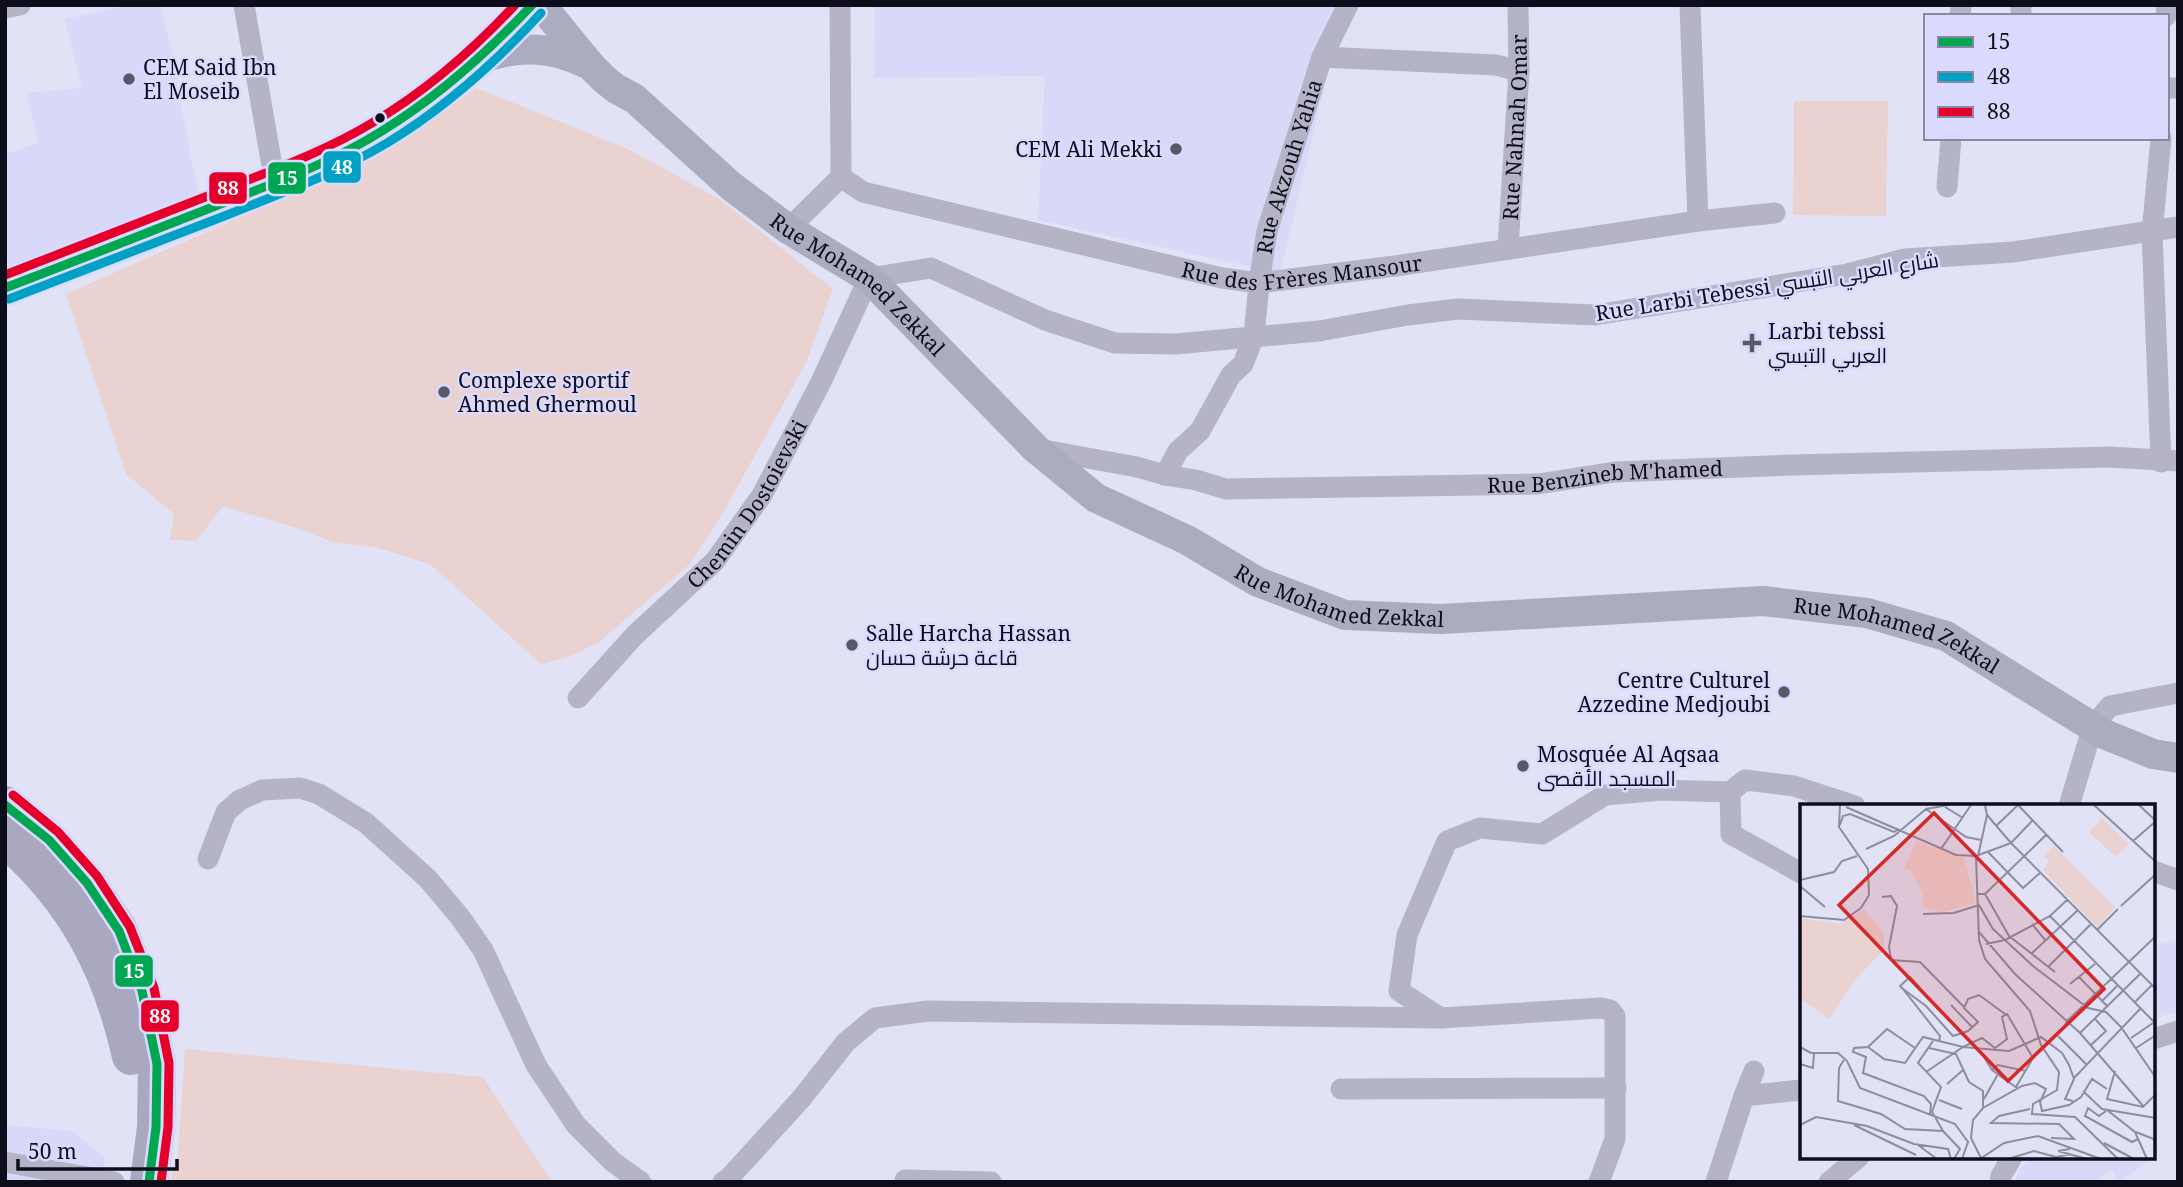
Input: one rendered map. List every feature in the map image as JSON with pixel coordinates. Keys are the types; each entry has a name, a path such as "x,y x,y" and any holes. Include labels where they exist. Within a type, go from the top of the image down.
{"highway":[{"path":"5,805 49,840 87,883 124,943 142,991 157,1064 156,1127 149,1182"},
{"path":"5,838 52,884 75,915 95,948 122,1016 136,1080 127,1182"}],"street":[{"path":"5,8 20,5"},
{"path":"244,5 275,183"},
{"path":"5,288 275,183 361,143 433,96 480,59 531,5"},
{"name":"Rue Mohamed Zekkal","path":"541,5 590,66 615,88 635,99 730,186 788,229 869,278 1037,449 1096,498 1187,540 1258,582 1345,615 1441,620 1763,601 1867,613 1946,636 2104,734 2153,754 2178,758"},
{"name":"Rue Mohamed Zekkal","path":"568,5 614,64 635,99"},
{"path":"788,229 841,177 840,5"},
{"name":"Rue Akzouh Yahia","path":"1165,475 1178,451 1200,431 1231,375 1244,363 1254,336 1266,231 1322,57 1348,5"},
{"name":"Rue Nahnah Omar","path":"1508,248 1519,71 1518,5"},
{"path":"1690,5 1698,221"},
{"path":"480,59 517,48 536,48 574,57 590,66"},
{"path":"1322,57 1496,65 1519,71"},
{"path":"1947,187 1951,140"},
{"path":"2161,140 2152,233 2169,461"},
{"name":"Rue des Frères Mansour","path":"841,177 863,192 1222,278 1259,283 1395,266 1698,221 1775,214"},
{"name":"Rue Larbi Tebessi شارع العربي التبسي","path":"869,278 931,268 1045,320 1115,343 1175,344 1319,331 1458,309 1595,315 1847,274 1905,259 2013,252 2178,228"},
{"name":"Chemin Dostoievski","path":"578,698 635,635 715,561 762,495 821,382 869,278"},
{"name":"Rue Benzineb M'hamed","path":"1037,449 1137,467 1226,489 1538,484 1615,472 1792,465 2109,457 2169,461"},
{"path":"2070,804 2092,726 2110,706 2178,693"},
{"path":"1441,1018 1399,991 1407,935 1447,841 1480,828 1542,834 1605,795 1661,790 1730,792 1745,780 1794,786 1849,804"},
{"path":"208,859 226,812 240,800 262,790 300,788 319,794 366,823 428,879 460,916 483,950 537,1065 576,1125 612,1162 642,1182"},
{"path":"1730,792 1731,834 1800,872"},
{"path":"2155,873 2178,880"},
{"path":"723,1182 801,1099 846,1042 875,1017 928,1011 1441,1018 1601,1008 1610,1010 1615,1016 1616,1088 1615,1139 1599,1182"},
{"path":"2155,1038 2178,1031"},
{"path":"1716,1182 1754,1071"},
{"path":"1341,1089 1616,1088"},
{"path":"1744,1096 1800,1090"},
{"path":"1829,1182 1857,1159"},
{"path":"2000,1182 2011,1159"},
{"path":"5,1162 114,1182"},
{"path":"905,1182 991,1182"}],"shaded area":[{"path":"131,5 160,5 176,69 180,104 200,196 115,233 11,271 5,248 5,154 38,143 27,93 82,88 65,19"},
{"name":"CEM Ali Mekki","path":"875,5 1344,5 1280,273 1038,220 1045,76 874,78"},
{"name":"Complexe sportif Ahmed Ghermoul","path":"476,88 628,149 719,199 833,289 806,363 719,520 690,564 599,642 566,658 541,664 430,564 378,548 333,542 223,506 196,541 170,540 174,514 126,474 66,294 338,174 396,144"},
{"path":"1794,101 1888,101 1886,216 1793,215"},
{"path":"2178,939 2178,1011 2155,1018 2155,945"},
{"path":"185,1049 483,1077 552,1182 170,1182 178,1154"},
{"path":"5,1125 72,1131 106,1159 98,1182 5,1182"},
{"path":"2032,1159 2151,1159 2120,1182 2111,1170 2095,1182 2015,1182 2020,1168"}],"transit line":[{"name":"88","path":"5,275 277,169 354,133 392,111 429,84 465,54 515,5"},
{"name":"15","path":"5,288 284,179 363,142 403,118 442,89 480,57 532,5"},
{"name":"48","path":"9,299 227,215 368,154 449,100 487,67 541,13"},
{"name":"88","path":"13,795 58,832 97,876 130,927 154,988 169,1063 168,1127 161,1182"},
{"name":"15","path":"5,805 49,840 87,883 119,931 142,991 157,1064 156,1127 149,1182"}],"place":[{"name":"CEM Said Ibn El Moseib","path":"129,79"},
{"name":"CEM Ali Mekki","path":"1176,149"},
{"name":"Larbi tebssi العربي التبسي","path":"1752,343"},
{"name":"Complexe sportif Ahmed Ghermoul","path":"444,392"},
{"name":"Salle Harcha Hassan قاعة حرشة حسان","path":"852,645"},
{"name":"Centre Culturel Azzedine Medjoubi","path":"1784,692"},
{"name":"Mosquée Al Aqsaa المسجد الأقصى","path":"1523,766"}]}
